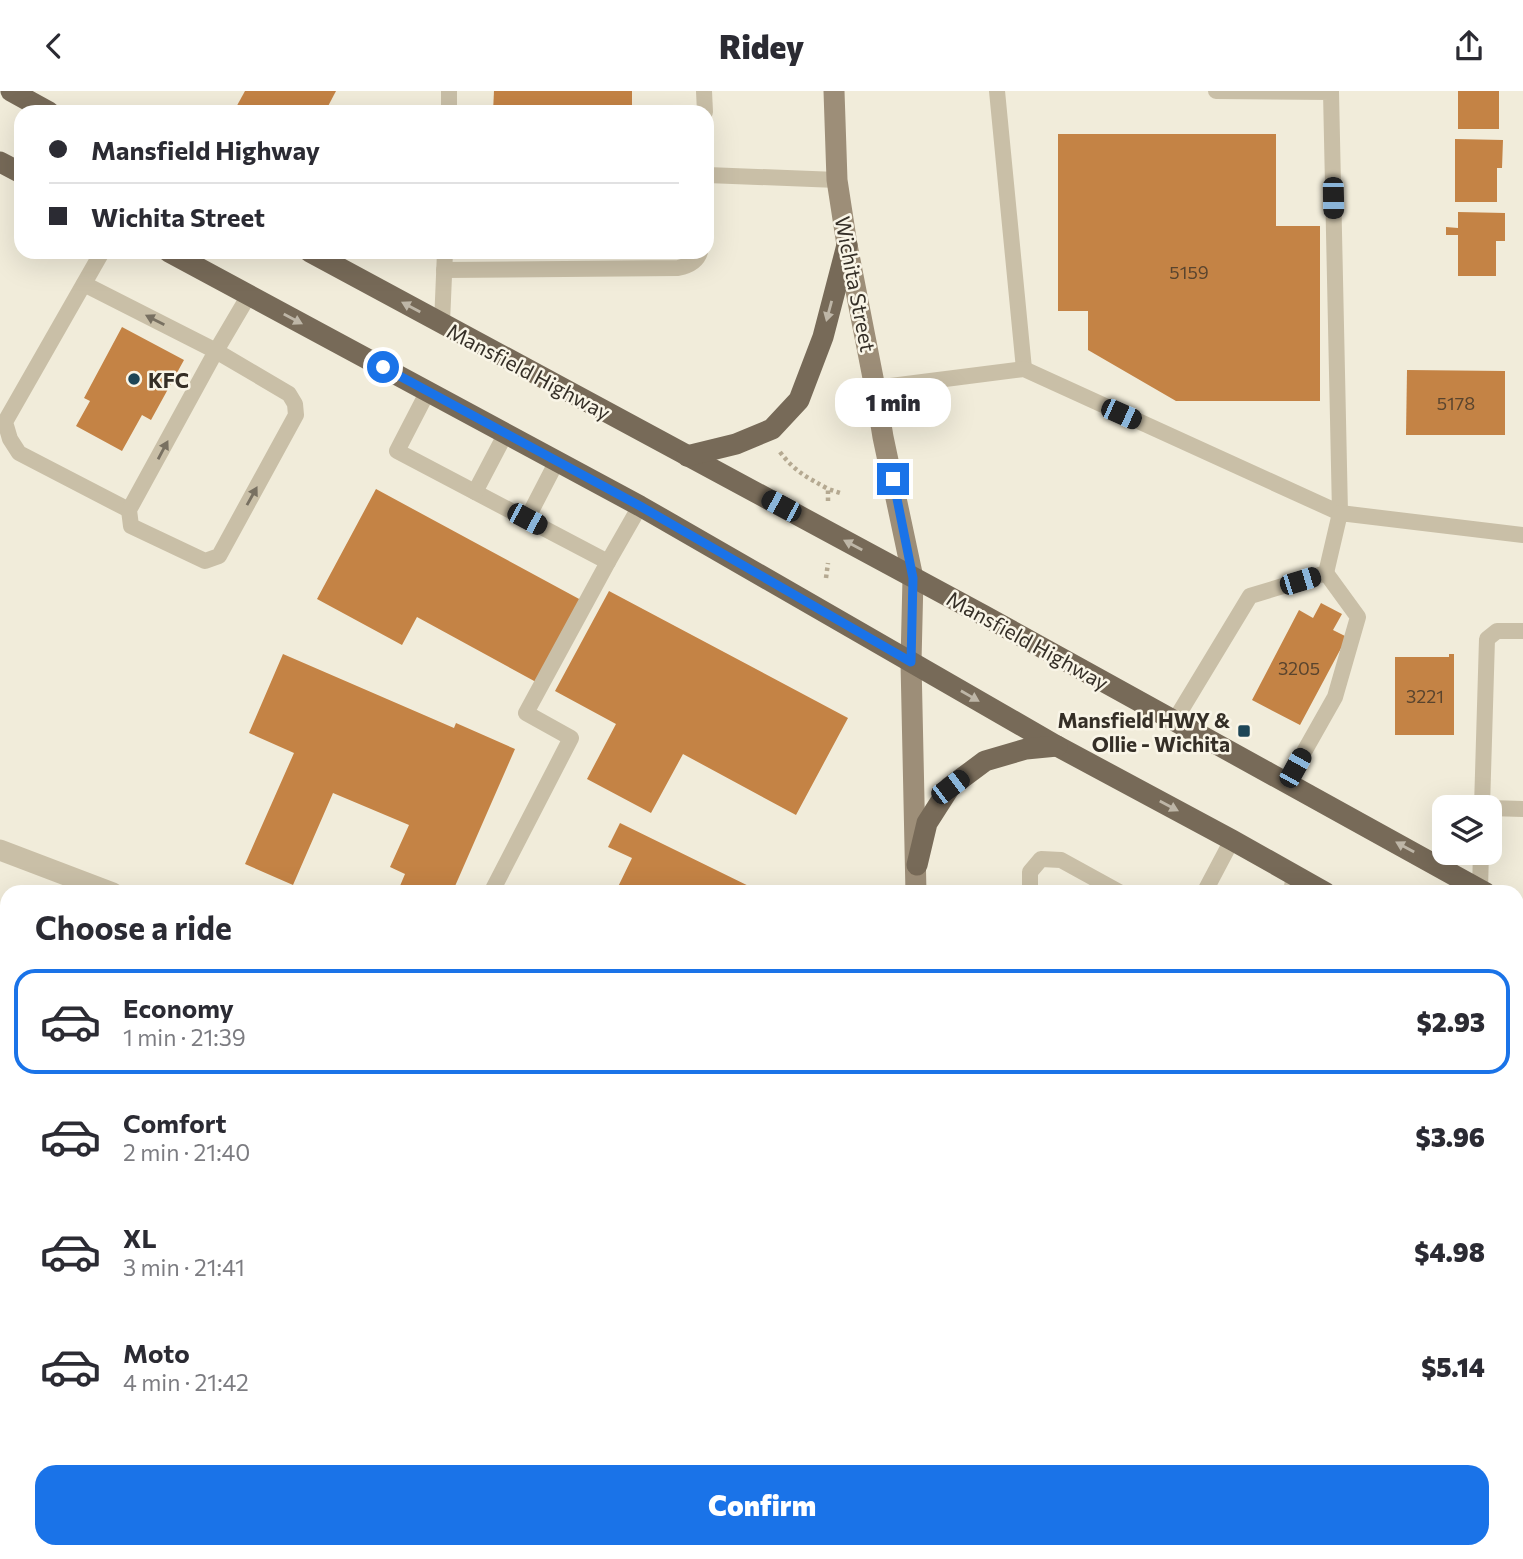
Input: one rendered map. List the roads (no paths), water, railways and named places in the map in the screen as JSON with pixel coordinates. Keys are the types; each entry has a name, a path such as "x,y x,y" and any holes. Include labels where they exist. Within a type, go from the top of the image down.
{"main road":[{"path":"11,91 37,105"},
{"name":"Wichita Street","path":"834,91 837,180 847,245 913,578 911,662 916,885"},
{"path":"687,456 736,444 772,429 800,400 822,337 847,245"},
{"path":"182,259 640,506 1057,746 1232,840 1292,883"},
{"name":"Mansfield Highway","path":"323,259 1175,720 1472,885"},
{"path":"917,865 927,823 950,787 985,761 1026,749 1057,746"}],"street":[{"path":"0,850 92,885"}],"lane":[{"path":"997,91 1024,369"},
{"path":"1216,91 1331,92 1340,513 1326,573 1358,617 1335,697 1287,782"},
{"path":"714,175 837,180"},
{"path":"98,259 5,422 10,439 19,453 129,510"},
{"path":"442,323 445,259"},
{"path":"444,270 678,268 690,265 696,259"},
{"path":"84,284 216,351 289,394 295,404 296,415 219,556 205,561 131,526 129,510 216,351 248,295"},
{"path":"875,388 1024,369 1340,513 1523,535"},
{"path":"428,391 397,451 608,562"},
{"path":"475,492 506,433"},
{"path":"527,519 557,461"},
{"path":"495,885 571,738 526,713 640,506"},
{"path":"1175,720 1250,596 1326,573"},
{"path":"1482,795 1486,639 1497,631 1523,631"},
{"path":"1502,808 1523,809"},
{"path":"1208,885 1232,840"},
{"path":"1030,885 1030,872 1041,859 1061,860 1106,885"},
{"path":"1482,865 1483,885"}],"place":[{"name":"KFC","path":"134,379"},
{"name":"Mansfield HWY & Ollie - Wichita","path":"1244,731"}]}
